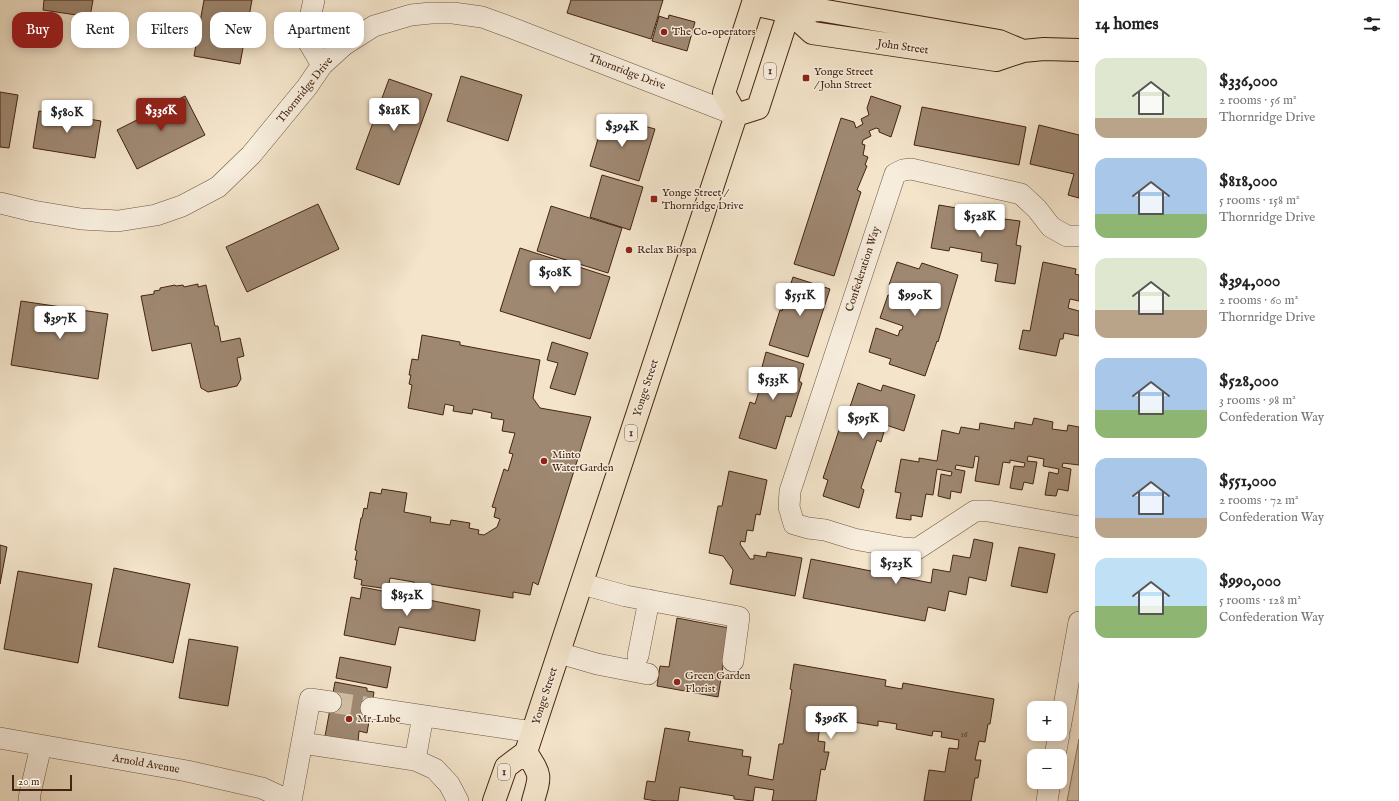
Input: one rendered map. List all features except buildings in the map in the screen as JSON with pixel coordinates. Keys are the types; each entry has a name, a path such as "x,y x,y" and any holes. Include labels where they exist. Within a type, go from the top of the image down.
{"main road":[{"name":"John Street","path":"754,2 791,6 812,33 996,60 1023,51 1044,49 1079,50"},
{"path":"736,115 724,93 754,2"},
{"name":"1","path":"736,115 758,108 791,6"},
{"name":"Yonge Street","path":"530,742 736,115"},
{"path":"530,742 539,777 533,801"},
{"name":"1","path":"494,801 506,768 530,742"}],"street":[{"path":"314,0 309,22 309,43 322,65"},
{"name":"Thornridge Drive","path":"0,203 33,211 81,219 118,221 156,215 182,206 218,187 251,155 307,87 322,65 344,46 374,26 411,15 454,13 482,17 736,115"},
{"name":"Confederation Way","path":"1079,236 1067,236 1051,227 1037,209 1021,194 911,169 903,170 895,174 790,491 789,507 794,524 808,528 825,530 854,539 917,549 975,511 988,511 1079,527"},
{"path":"582,584 626,596 739,616 733,661"},
{"path":"638,656 649,600"},
{"path":"1065,701 1079,622"},
{"path":"559,653 597,664 648,674"},
{"path":"290,801 310,699 331,702"},
{"path":"371,708 423,716 530,742"},
{"path":"415,760 423,716"},
{"name":"Arnold Avenue","path":"0,738 187,771 260,795 290,801"},
{"path":"302,743 415,760 435,769 448,784 458,801"},
{"path":"30,801 29,798 41,746"},
{"path":"1047,801 1049,789"}],"shaded area":[{"path":"1079,739 1079,801 1067,801"}],"tunnel":[{"path":"331,702 371,708"}],"place":[{"name":"The Co-operators","path":"664,32"},
{"name":"Yonge Street / John Street","path":"806,78"},
{"name":"Yonge Street / Thornridge Drive","path":"654,199"},
{"name":"Relax Biospa","path":"629,250"},
{"name":"Minto WaterGarden","path":"544,461"},
{"name":"Green Garden Florist","path":"677,682"},
{"name":"Mr. Lube","path":"349,719"}]}
